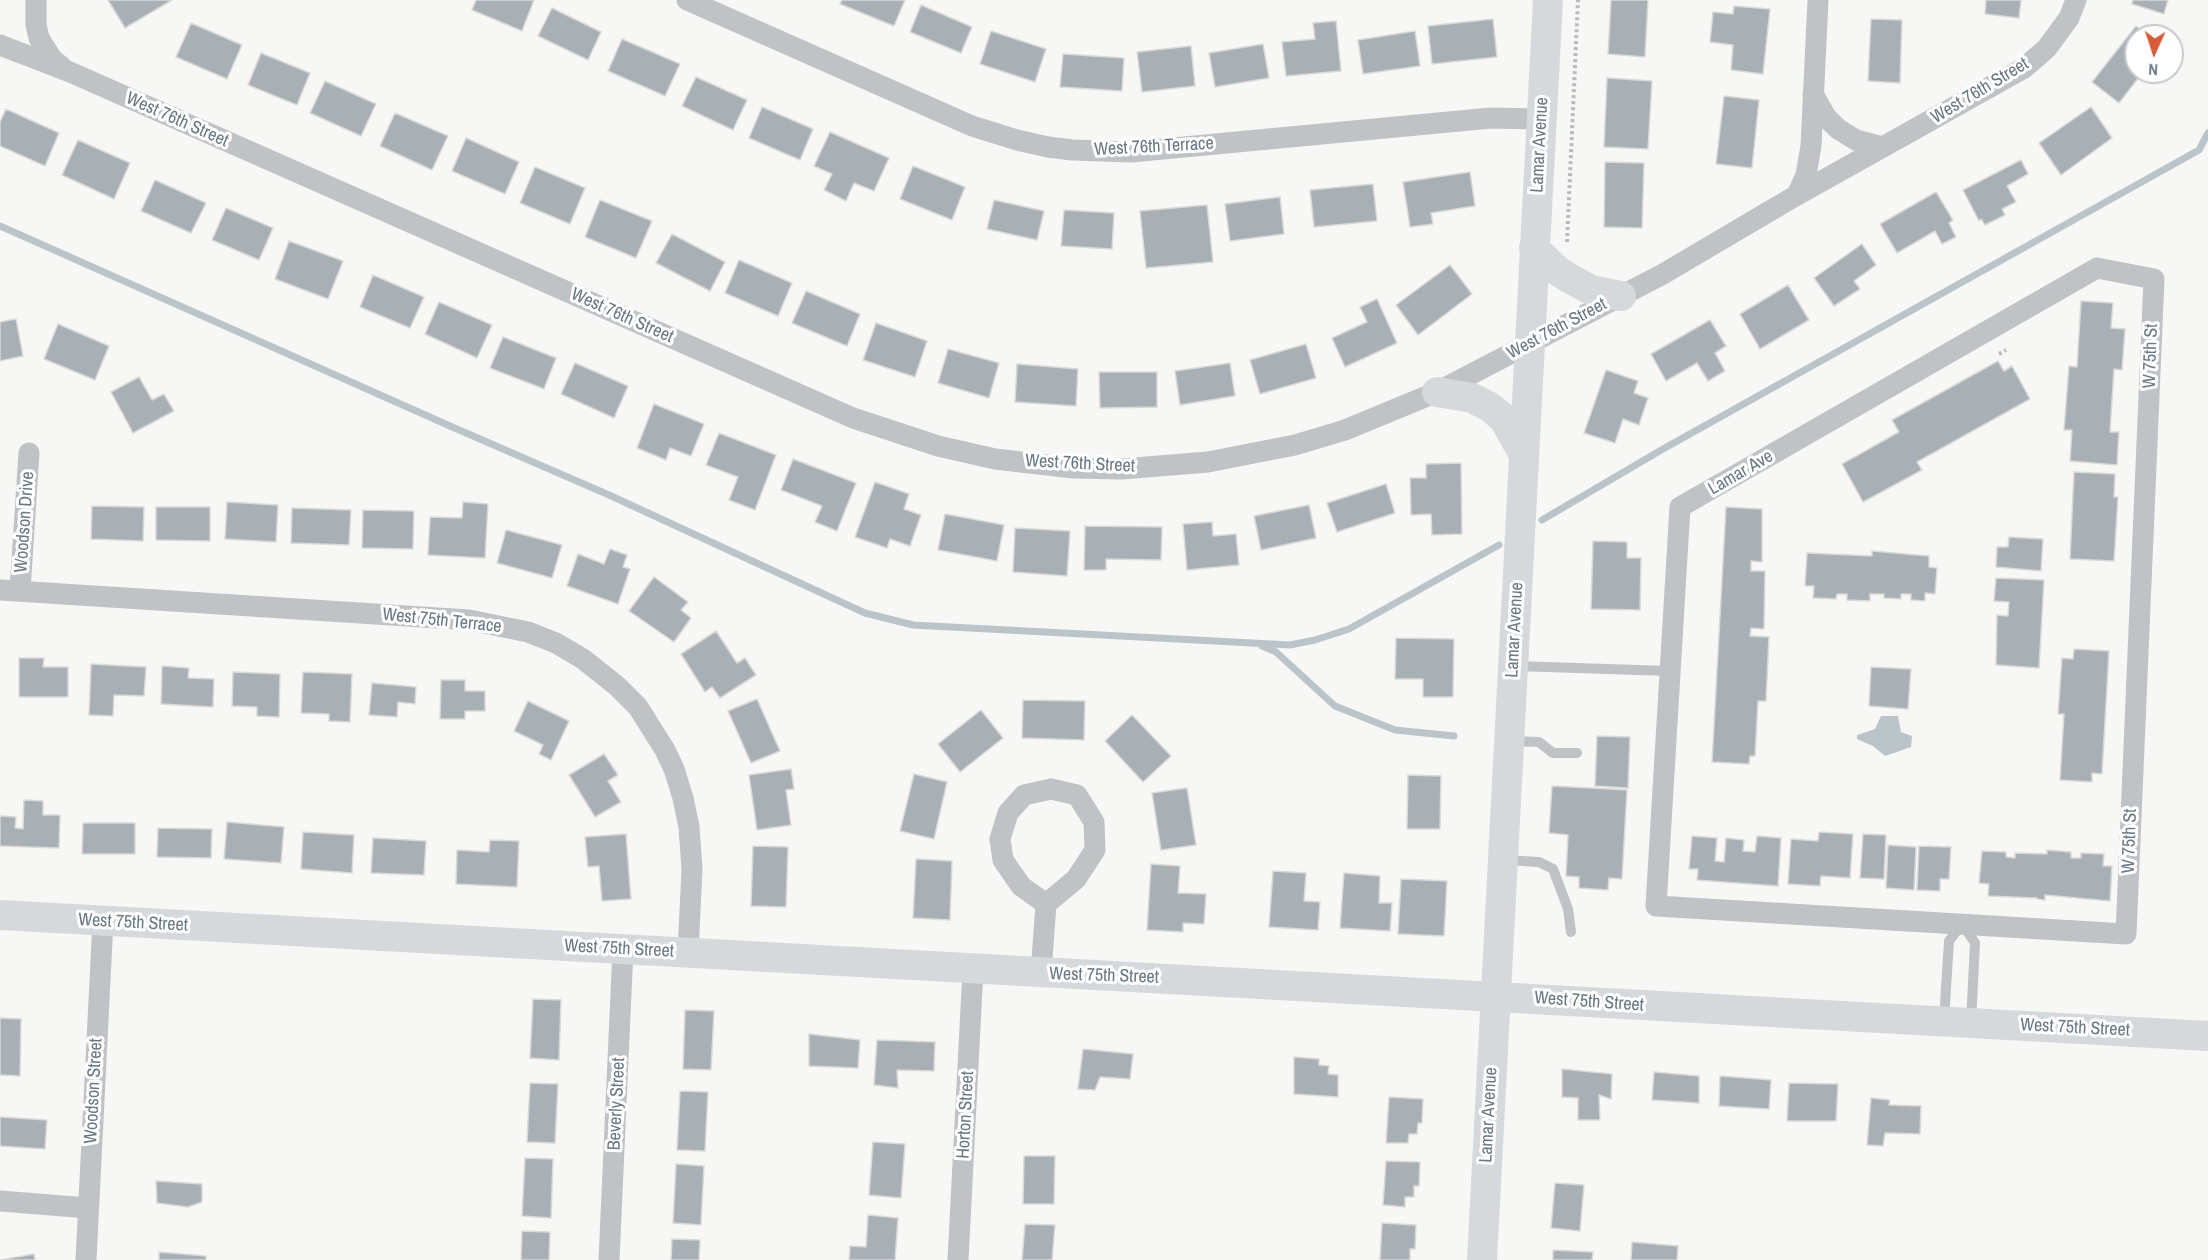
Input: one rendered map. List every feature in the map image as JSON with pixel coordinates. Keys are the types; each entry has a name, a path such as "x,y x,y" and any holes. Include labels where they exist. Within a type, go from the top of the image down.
{"main road":[{"name":"Lamar Avenue","path":"1482,1260 1528,345 1548,0"},
{"path":"1534,248 1558,271 1569,278 1591,290 1621,296"},
{"path":"1437,392 1472,398 1490,407 1504,419 1524,456"},
{"name":"West 75th Street","path":"0,915 2208,1036"}],"street":[{"name":"West 76th Street","path":"36,0 36,25 39,38 52,59 70,72"},
{"name":"West 76th Terrace","path":"687,0 972,126 1017,140 1060,149 1131,152 1491,118 1542,119"},
{"path":"1797,195 1806,175 1809,156 1818,0"},
{"name":"West 76th Street","path":"0,45 70,72 853,418 938,446 995,459 1073,468 1122,469 1208,462 1295,445 1345,430 1437,392 1663,274 1797,195 2024,68 2048,48 2069,18 2076,0"},
{"path":"1813,94 1826,117 1838,129 1856,140 1882,147"},
{"name":"Lamar Ave","path":"1656,906 1680,507 2097,268 2154,279"},
{"name":"W 75th St","path":"1656,906 2126,934 2154,279"},
{"name":"Woodson Drive","path":"10,590 29,453"},
{"name":"West 75th Terrace","path":"10,590 468,620 528,632 556,644 584,659 618,686 638,707 674,769 689,827 692,868 688,953"},
{"path":"1041,973 1046,904 1076,879 1095,850 1094,822 1077,795 1051,789 1024,795 1008,813 1000,839 1004,860 1021,886 1046,904"},
{"name":"Woodson Street","path":"86,1260 103,921"},
{"name":"Beverly Street","path":"609,1260 623,949"},
{"name":"Horton Street","path":"958,1260 973,969"},
{"path":"0,1201 88,1208"}],"lane":[{"path":"1513,666 1669,671"},
{"path":"1509,741 1539,742 1553,753 1577,753"},
{"path":"1502,860 1539,862 1553,869 1568,909 1571,932"},
{"path":"1962,924 1975,943 1957,1022 1949,941 1962,924"}],"path":[{"path":"1566,249 1578,0"},
{"path":"1999,354 2006,350"}],"shaded area":[{"path":"1881,716 1898,716 1901,732 1912,736 1911,747 1885,756 1873,746 1857,739 1857,735 1875,729"}],"building":[{"path":"108,0 172,0 125,28"},
{"path":"476,0 534,0 522,31 472,10"},
{"path":"842,0 905,0 894,26 840,4"},
{"path":"1611,0 1648,0 1645,57 1608,54"},
{"path":"1986,0 2021,0 2019,18 1985,14"},
{"path":"2133,0 2168,0 2164,14 2132,4"},
{"path":"921,5 972,27 961,53 910,32"},
{"path":"1734,6 1770,9 1763,74 1731,70 1733,45 1710,42 1713,12 1733,14"},
{"path":"552,8 601,32 588,60 538,36"},
{"path":"1493,19 1497,57 1432,64 1428,26"},
{"path":"1871,19 1902,20 1900,83 1868,81"},
{"path":"1336,21 1341,71 1286,76 1282,42 1315,39 1313,23"},
{"path":"191,23 242,45 227,79 176,57"},
{"path":"991,31 1046,49 1035,82 980,64"},
{"path":"1415,31 1420,66 1363,74 1358,40"},
{"path":"622,39 680,64 665,96 608,71"},
{"path":"2124,41 2124,84 2134,84 2119,103 2092,82"},
{"path":"1263,44 1269,78 1215,87 1209,53"},
{"path":"1191,46 1195,86 1142,92 1137,52"},
{"path":"261,53 310,73 297,105 248,85"},
{"path":"1063,54 1124,58 1122,91 1060,87"},
{"path":"696,77 747,100 733,130 682,106"},
{"path":"1607,78 1652,81 1648,149 1604,147"},
{"path":"325,81 376,104 361,136 310,113"},
{"path":"1724,96 1759,100 1752,168 1716,164"},
{"path":"762,107 813,129 800,160 749,138"},
{"path":"2091,107 2112,138 2061,175 2039,143"},
{"path":"6,109 59,133 45,166 0,146 0,122"},
{"path":"395,113 448,136 432,170 380,146"},
{"path":"830,132 889,158 874,191 854,183 846,201 824,190 832,174 814,166"},
{"path":"466,138 519,162 505,194 452,171"},
{"path":"78,140 130,163 114,199 62,175"},
{"path":"2021,160 2028,174 2007,186 2016,202 2002,209 2005,215 1985,225 1981,219 1979,221 1963,190"},
{"path":"1605,162 1644,163 1642,228 1604,227"},
{"path":"913,166 965,187 952,220 900,199"},
{"path":"535,167 585,188 570,224 520,203"},
{"path":"1470,172 1475,206 1431,213 1433,224 1410,227 1403,182"},
{"path":"155,180 206,203 191,233 141,211"},
{"path":"1373,184 1377,221 1314,227 1310,190"},
{"path":"1936,192 1953,220 1949,223 1956,237 1942,244 1935,231 1897,253 1880,224"},
{"path":"1280,197 1284,234 1230,241 1225,204"},
{"path":"600,200 652,221 636,258 585,237"},
{"path":"994,200 1044,211 1037,240 987,229"},
{"path":"1207,205 1213,262 1146,268 1140,211"},
{"path":"226,208 273,228 259,260 212,240"},
{"path":"1064,210 1114,213 1112,249 1061,246"},
{"path":"672,234 725,262 710,291 656,263"},
{"path":"289,241 343,261 328,299 275,279"},
{"path":"1862,244 1876,265 1854,281 1860,289 1834,306 1814,278"},
{"path":"739,260 792,283 778,316 725,293"},
{"path":"1450,265 1472,294 1418,335 1396,305"},
{"path":"373,275 424,297 410,328 360,307"},
{"path":"1788,285 1809,320 1760,349 1740,314"},
{"path":"806,291 860,314 847,346 792,323"},
{"path":"1377,299 1397,343 1345,367 1332,338 1367,322 1360,307"},
{"path":"2081,301 2113,303 2111,328 2125,329 2122,370 2114,369 2110,432 2119,432 2117,465 2070,461 2072,430 2064,430 2069,366 2077,367"},
{"path":"439,302 492,325 477,358 425,334"},
{"path":"16,319 23,356 0,361 0,322"},
{"path":"1710,320 1726,346 1715,353 1725,371 1708,381 1697,363 1666,381 1651,354"},
{"path":"876,323 927,341 915,377 863,360"},
{"path":"58,324 109,346 95,380 44,359"},
{"path":"503,337 556,358 544,389 490,368"},
{"path":"1306,344 1316,378 1260,394 1250,360"},
{"path":"948,349 999,363 989,398 938,383"},
{"path":"1998,361 2004,371 2012,366 2030,399 1917,462 1922,470 1863,502 1842,464 1899,432 1892,420"},
{"path":"575,363 628,386 614,418 561,394"},
{"path":"1230,363 1235,396 1180,405 1175,371"},
{"path":"1017,364 1078,369 1076,406 1015,402"},
{"path":"1606,370 1638,381 1634,393 1648,398 1639,425 1623,419 1615,443 1584,433"},
{"path":"1099,372 1157,372 1157,407 1100,408"},
{"path":"139,377 152,400 164,394 174,411 133,433 111,392"},
{"path":"654,404 704,424 691,456 670,448 666,460 637,448"},
{"path":"719,433 776,455 755,510 729,500 738,477 706,465"},
{"path":"793,459 856,483 837,531 815,522 822,506 781,490"},
{"path":"1461,463 1462,534 1432,535 1431,514 1411,515 1410,478 1426,478 1426,464"},
{"path":"2074,472 2115,474 2114,497 2118,497 2114,561 2070,559"},
{"path":"875,482 909,494 904,509 921,515 910,546 890,539 887,548 855,537"},
{"path":"1386,484 1395,513 1337,532 1327,503"},
{"path":"227,502 278,505 276,542 225,539"},
{"path":"463,502 488,504 485,558 428,555 430,517 462,518"},
{"path":"1309,505 1316,538 1261,550 1254,516"},
{"path":"92,506 144,507 143,541 91,539"},
{"path":"156,507 210,507 210,541 156,540"},
{"path":"1726,507 1762,509 1762,562 1751,561 1751,571 1765,571 1764,629 1751,628 1750,636 1769,637 1766,701 1758,701 1755,756 1750,756 1749,764 1712,762"},
{"path":"292,508 351,510 349,545 291,543"},
{"path":"363,510 414,511 413,549 362,548"},
{"path":"945,514 1004,525 997,561 938,550"},
{"path":"1212,522 1213,536 1236,534 1239,565 1187,570 1183,524"},
{"path":"1085,526 1162,527 1161,560 1106,559 1106,570 1084,570"},
{"path":"1015,528 1070,531 1067,576 1013,572"},
{"path":"506,530 562,545 552,578 497,563"},
{"path":"2009,537 2043,539 2041,571 1996,567 1997,547 2008,547"},
{"path":"1593,541 1627,542 1627,558 1641,558 1640,610 1591,609"},
{"path":"610,549 627,555 623,567 630,569 618,604 567,586 578,554 604,564"},
{"path":"1872,551 1929,556 1929,567 1937,568 1935,594 1925,593 1925,601 1911,600 1911,594 1901,594 1901,599 1884,598 1884,594 1870,594 1870,601 1847,600 1847,594 1837,594 1836,599 1813,598 1814,586 1805,586 1807,553 1872,556"},
{"path":"654,577 688,602 681,610 691,618 674,642 629,611"},
{"path":"1996,578 2044,580 2039,668 1996,665 1997,615 2008,616 2009,602 1994,601"},
{"path":"716,631 737,663 745,658 756,675 720,698 712,687 705,692 681,654"},
{"path":"1396,638 1454,639 1453,697 1423,697 1423,679 1395,679"},
{"path":"2074,649 2109,651 2102,774 2092,773 2092,782 2060,780 2064,714 2058,714 2062,658 2073,659"},
{"path":"19,658 44,658 43,667 68,667 68,697 19,697"},
{"path":"91,664 146,667 144,696 114,695 113,716 89,715"},
{"path":"162,666 189,668 188,678 214,679 213,707 161,704"},
{"path":"1871,667 1911,669 1908,709 1869,706"},
{"path":"233,672 280,674 279,717 257,716 257,707 232,706"},
{"path":"303,672 352,674 350,722 329,721 329,714 301,713"},
{"path":"441,680 465,680 465,691 485,691 485,711 465,711 465,719 440,719"},
{"path":"372,683 416,687 415,704 398,702 397,717 369,715"},
{"path":"757,699 780,751 751,763 728,711"},
{"path":"1023,700 1085,701 1084,740 1022,738"},
{"path":"528,701 569,721 551,760 539,754 543,745 514,731"},
{"path":"981,710 1003,738 960,772 938,744"},
{"path":"1132,715 1171,756 1143,782 1105,741"},
{"path":"1597,736 1630,737 1628,788 1595,786"},
{"path":"604,754 618,775 608,781 621,802 595,817 569,775"},
{"path":"791,769 794,789 786,790 791,825 757,830 749,775"},
{"path":"914,774 947,782 934,839 900,831"},
{"path":"1408,775 1441,776 1440,829 1407,829"},
{"path":"1552,786 1627,790 1622,879 1609,878 1608,890 1579,888 1579,877 1566,876 1568,835 1549,833"},
{"path":"1187,788 1196,845 1161,850 1152,793"},
{"path":"24,800 43,801 43,815 60,815 59,848 0,846 0,816 16,817 15,828 23,829"},
{"path":"227,822 284,827 281,863 224,859"},
{"path":"83,823 135,823 135,854 82,854"},
{"path":"158,828 212,829 211,858 157,857"},
{"path":"303,832 354,835 352,873 301,869"},
{"path":"1819,832 1853,834 1850,878 1821,876 1820,886 1788,884 1791,839 1818,841"},
{"path":"626,834 631,899 602,901 599,866 588,867 585,837"},
{"path":"1863,834 1886,835 1884,879 1860,878"},
{"path":"1692,836 1717,838 1715,861 1724,862 1726,838 1744,840 1743,851 1755,852 1757,836 1781,838 1778,886 1697,880 1698,869 1689,869"},
{"path":"373,838 426,841 424,875 371,873"},
{"path":"490,840 519,841 517,887 456,884 457,850 489,852"},
{"path":"1888,845 1916,847 1914,890 1886,888"},
{"path":"753,846 788,847 786,907 751,906"},
{"path":"1919,846 1951,847 1949,879 1940,879 1940,891 1917,890"},
{"path":"2047,850 2071,852 2071,858 2081,858 2081,853 2104,854 2103,866 2112,866 2110,901 2045,895 2045,900 1988,896 1989,884 1979,883 1982,851 2006,852 2006,857 2015,858 2015,853 2047,854"},
{"path":"916,859 952,861 950,920 913,918"},
{"path":"1151,864 1180,866 1178,893 1206,894 1204,924 1183,923 1183,932 1147,930"},
{"path":"1273,871 1306,873 1304,901 1320,902 1318,930 1269,927"},
{"path":"1344,873 1380,876 1379,903 1392,903 1390,931 1340,928"},
{"path":"1401,879 1447,881 1444,936 1398,934"},
{"path":"533,999 561,1000 559,1060 530,1058"},
{"path":"685,1010 714,1011 711,1070 683,1069"},
{"path":"0,1018 21,1019 20,1076 0,1075"},
{"path":"809,1034 860,1040 858,1068 809,1066"},
{"path":"877,1040 935,1042 934,1071 897,1070 898,1088 874,1085"},
{"path":"1083,1049 1133,1054 1130,1079 1100,1077 1095,1090 1078,1089"},
{"path":"1294,1057 1319,1059 1319,1065 1329,1066 1328,1074 1338,1075 1338,1097 1294,1094"},
{"path":"1562,1069 1612,1074 1611,1099 1599,1095 1600,1120 1578,1120 1578,1098 1562,1097"},
{"path":"1654,1072 1699,1076 1699,1103 1652,1100"},
{"path":"1720,1076 1771,1080 1769,1109 1719,1106"},
{"path":"530,1083 558,1084 555,1143 527,1142"},
{"path":"1789,1083 1838,1084 1836,1121 1787,1121"},
{"path":"680,1091 708,1092 705,1151 677,1150"},
{"path":"1389,1097 1423,1099 1422,1123 1418,1123 1417,1134 1409,1134 1408,1143 1386,1143"},
{"path":"1871,1098 1890,1100 1889,1105 1921,1106 1920,1134 1885,1133 1883,1146 1867,1145"},
{"path":"0,1117 47,1120 45,1149 0,1146"},
{"path":"873,1142 905,1144 901,1198 869,1195"},
{"path":"1024,1156 1055,1156 1054,1204 1023,1204"},
{"path":"525,1158 553,1159 551,1218 522,1216"},
{"path":"1386,1161 1420,1162 1419,1186 1414,1186 1414,1197 1405,1197 1405,1207 1383,1205"},
{"path":"676,1164 704,1166 701,1225 673,1223"},
{"path":"156,1181 202,1184 202,1202 188,1207 157,1203"},
{"path":"1555,1183 1584,1185 1580,1231 1551,1228"},
{"path":"868,1215 898,1218 895,1260 849,1260 850,1246 866,1247"},
{"path":"1382,1223 1416,1225 1415,1249 1410,1249 1410,1260 1380,1260"},
{"path":"1025,1224 1055,1225 1052,1260 1022,1260"},
{"path":"522,1231 550,1232 549,1260 521,1260"},
{"path":"672,1239 700,1240 699,1260 671,1260"},
{"path":"1632,1242 1678,1246 1677,1260 1631,1260"},
{"path":"1553,1250 1593,1252 1592,1260 1553,1260"},
{"path":"159,1252 206,1256 206,1260 159,1260"},
{"path":"34,1254 35,1260 0,1260"}],"waterway":[{"path":"1542,520 1663,449 2199,150 2208,133"},
{"path":"0,226 609,495 865,613 913,625 1290,645 1349,629 1499,545"},
{"path":"1262,646 1276,652 1335,706 1395,730 1454,736"}]}
